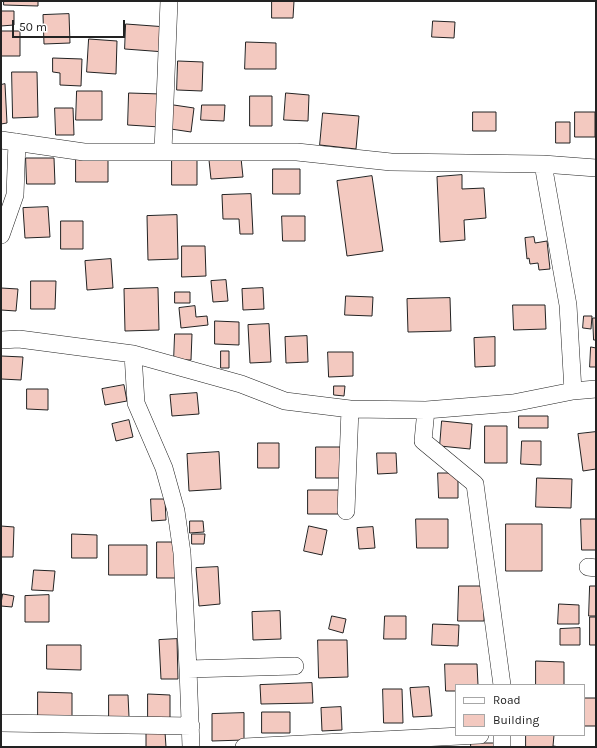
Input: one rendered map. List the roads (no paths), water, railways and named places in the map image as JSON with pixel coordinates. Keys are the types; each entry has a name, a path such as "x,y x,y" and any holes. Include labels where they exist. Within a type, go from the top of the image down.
{"street":[{"path":"163,150 169,1"},
{"path":"1,235 15,195 9,141 84,152 163,150 296,152 391,162 543,164 596,168"},
{"path":"543,164 568,305 573,391"},
{"path":"1,340 18,339 133,354 241,384 285,401 350,409 426,410 513,403 573,391 596,389"},
{"path":"133,354 136,403 164,468 176,511 182,554 192,747"},
{"path":"346,511 350,409"},
{"path":"426,410 422,441 475,484 502,684"},
{"path":"188,669 295,666"},
{"path":"1,723 192,726"},
{"path":"244,747 460,736"},
{"path":"502,736 502,747"}]}
